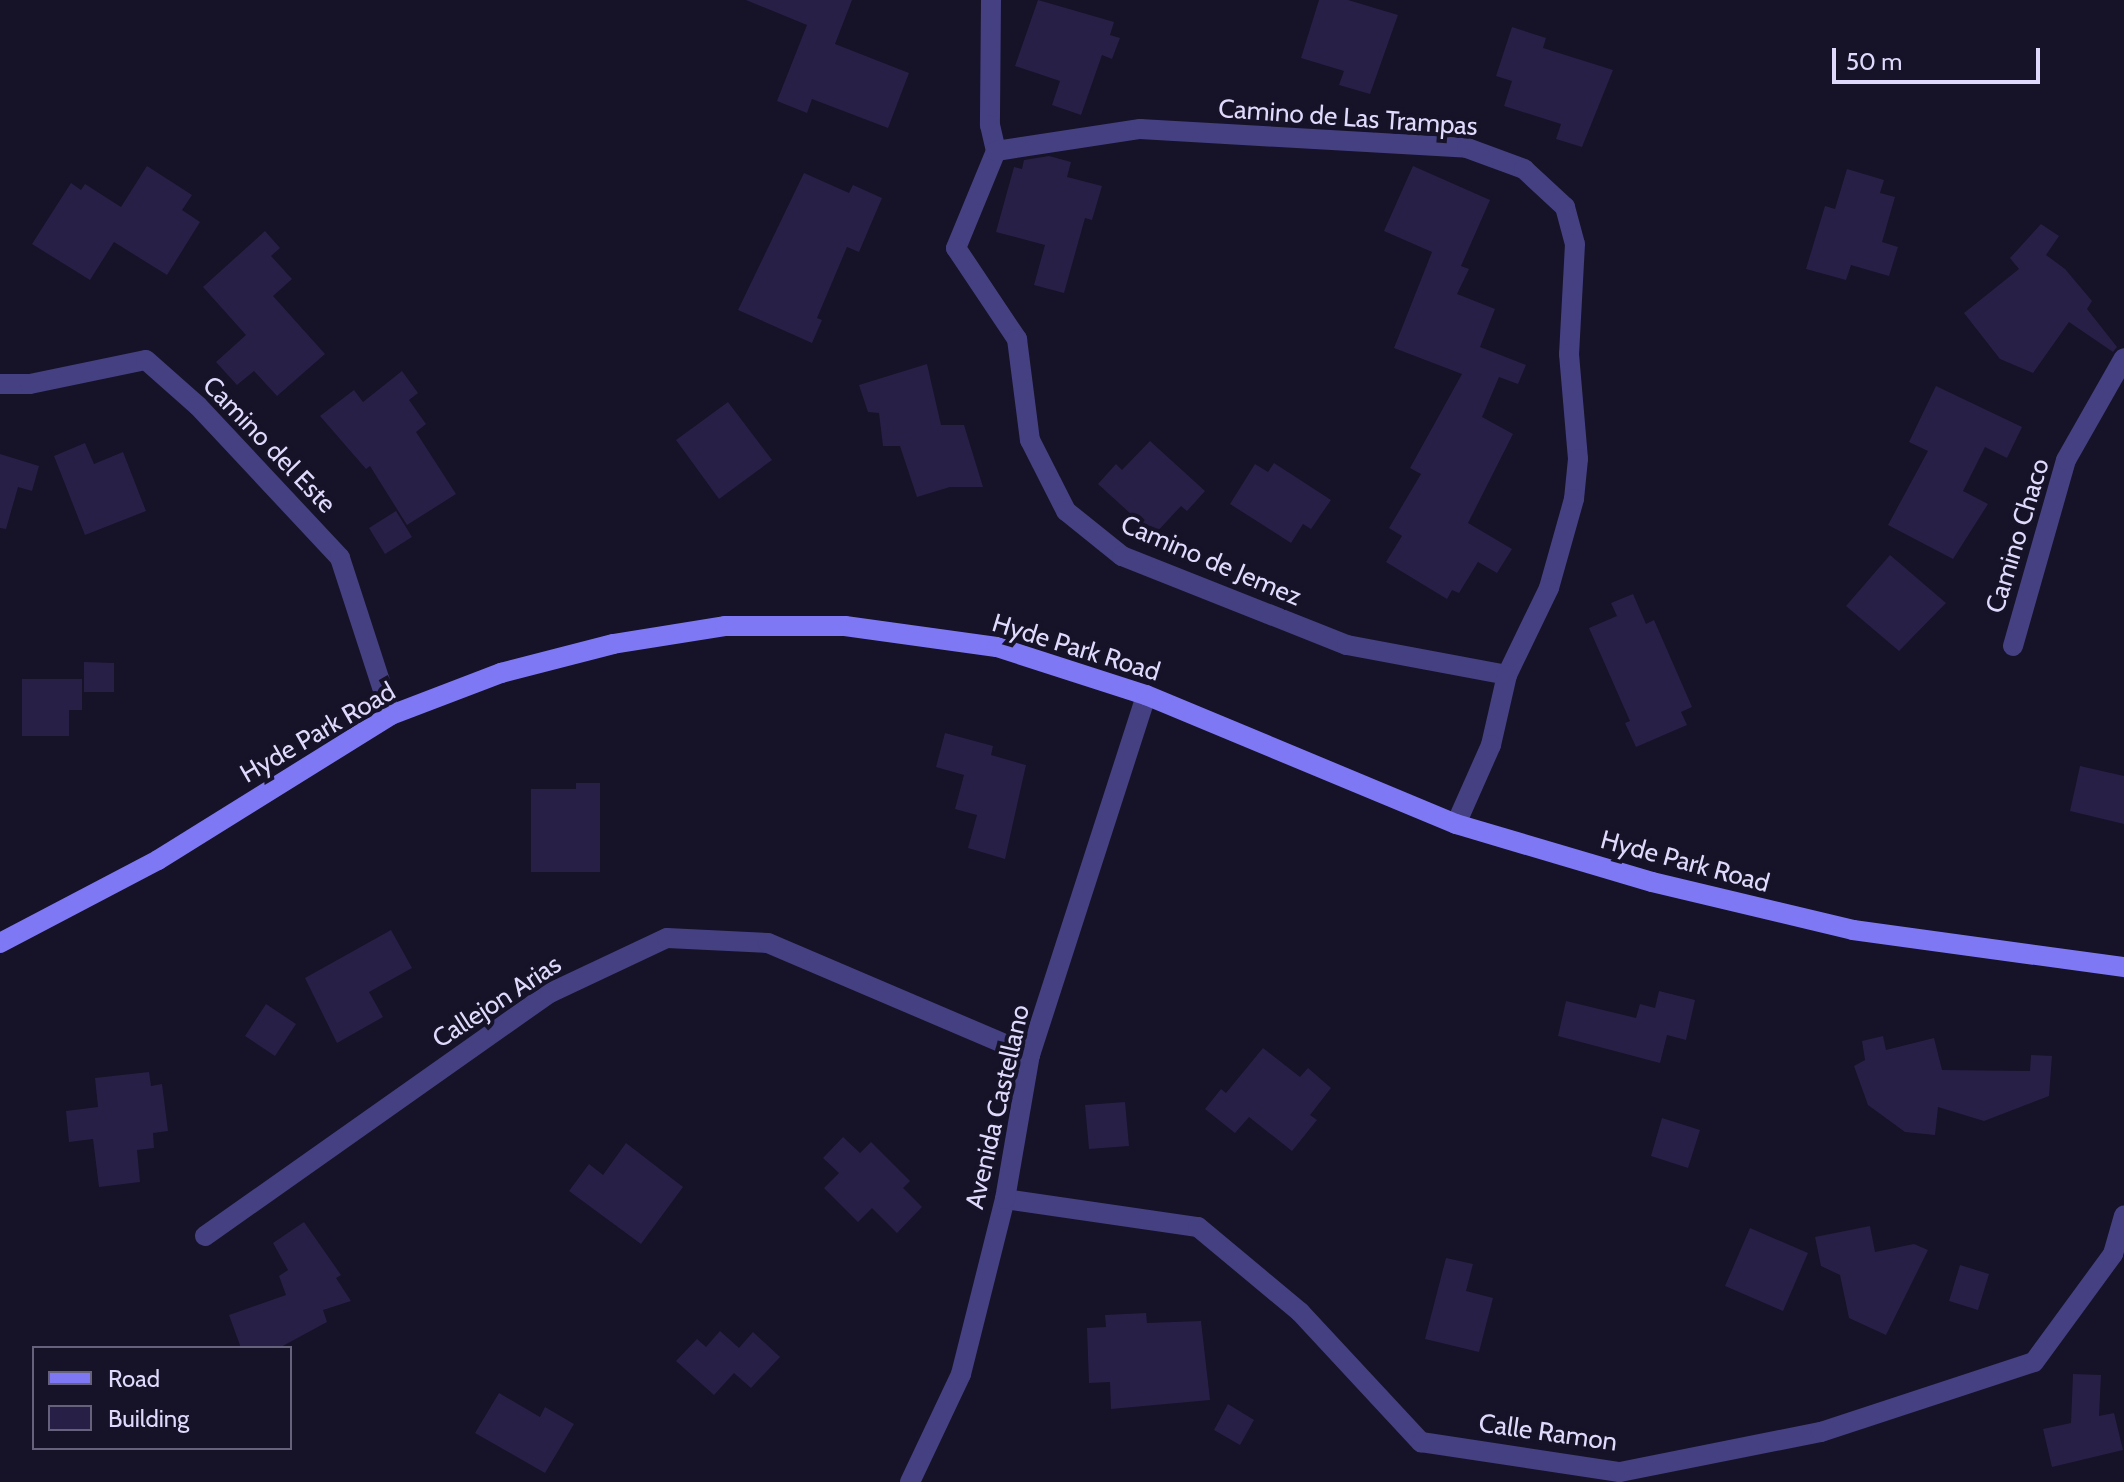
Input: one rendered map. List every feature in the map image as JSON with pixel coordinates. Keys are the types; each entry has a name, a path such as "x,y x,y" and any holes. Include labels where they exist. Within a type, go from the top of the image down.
{"main road":[{"name":"Hyde Park Road","path":"0,943 158,860 391,715 501,673 599,647 725,626 845,626 997,647 1146,695 1456,824 1652,882 1853,930 2124,967"}],"street":[{"path":"991,0 990,125 996,151"},
{"name":"Camino de Las Trampas","path":"996,151 1140,129 1467,148 1524,169 1555,193 1568,216 1575,244 1569,354 1577,478 1549,588 1507,675 1491,745 1456,824"},
{"name":"Camino de Jemez","path":"996,151 956,248 1017,339 1030,440 1053,490 1083,529 1122,556 1347,645 1507,675"},
{"name":"Camino Chaco","path":"2013,646 2066,460 2124,358"},
{"name":"Camino del Este","path":"0,384 30,384 146,360 198,406 340,558 391,715"},
{"name":"Avenida Castellano","path":"910,1482 961,1374 1005,1199 1030,1055 1146,695"},
{"name":"Callejon Arias","path":"205,1236 550,993 667,938 768,943 1030,1055"},
{"name":"Calle Ramon","path":"1005,1199 1198,1227 1300,1312 1421,1442 1620,1472 1821,1432 2034,1362 2113,1254 2124,1216"}],"building":[{"path":"746,0 852,0 835,44 909,73 888,128 812,99 807,113 777,101 807,25"},
{"path":"1038,0 1114,22 1110,35 1120,38 1112,59 1102,55 1081,115 1052,105 1060,81 1015,66"},
{"path":"1319,0 1348,0 1398,15 1370,94 1339,85 1344,71 1301,58"},
{"path":"1512,27 1546,38 1543,48 1613,70 1582,147 1556,139 1561,124 1504,106 1512,81 1496,76"},
{"path":"1049,156 1071,162 1067,177 1102,186 1092,220 1085,218 1064,293 1034,285 1045,245 996,232 1014,167 1022,169 1024,160"},
{"path":"147,166 192,195 182,210 200,222 167,275 114,242 90,280 32,244 71,183 81,190 85,184 121,207"},
{"path":"1413,166 1490,200 1461,266 1469,269 1457,294 1495,309 1480,347 1526,365 1518,384 1499,377 1482,417 1513,434 1468,523 1512,549 1497,573 1478,562 1459,593 1452,590 1447,599 1386,562 1402,536 1389,528 1421,474 1410,468 1462,374 1394,348 1432,252 1384,231"},
{"path":"1847,169 1884,180 1880,193 1895,197 1882,242 1898,247 1889,276 1851,265 1846,280 1806,269 1825,206 1835,209"},
{"path":"804,173 849,193 853,185 882,198 859,252 847,247 817,318 822,320 812,343 738,310"},
{"path":"2041,224 2059,236 2046,255 2065,269 2092,301 2087,309 2117,347 2113,352 2069,322 2033,373 2000,359 1964,313 2019,269 2010,258"},
{"path":"265,231 280,248 271,256 292,279 273,296 325,354 277,396 254,371 237,385 216,362 246,335 203,287"},
{"path":"927,364 941,425 964,425 983,487 950,487 917,497 900,446 883,446 879,413 868,412 859,385"},
{"path":"402,371 418,393 409,400 426,424 416,432 456,494 407,525 370,466 366,469 320,416 354,390 363,402"},
{"path":"1936,386 2022,427 2007,458 1985,447 1963,491 1988,504 1953,559 1888,525 1928,451 1909,442"},
{"path":"728,402 772,460 719,499 676,440"},
{"path":"1150,441 1205,491 1187,511 1181,506 1154,535 1098,484 1116,464 1122,470"},
{"path":"85,443 94,464 123,452 146,511 85,535 54,456"},
{"path":"0,454 39,466 32,491 18,487 6,529 0,528"},
{"path":"1274,463 1331,500 1311,529 1303,524 1291,543 1230,504 1255,464 1268,472"},
{"path":"396,511 412,537 385,554 369,528"},
{"path":"1890,555 1946,603 1899,651 1846,606"},
{"path":"1633,594 1646,624 1654,620 1692,707 1681,712 1687,725 1636,747 1625,723 1630,721 1589,628 1617,616 1611,603"},
{"path":"84,662 114,663 114,692 84,692"},
{"path":"22,679 82,679 82,710 69,710 69,736 22,736"},
{"path":"945,733 993,746 991,755 1026,765 1005,859 968,848 977,815 955,809 964,775 936,767"},
{"path":"2080,766 2124,776 2124,824 2070,811"},
{"path":"576,783 600,783 600,872 531,872 531,789 576,789"},
{"path":"391,930 412,968 369,992 383,1017 337,1043 305,978"},
{"path":"1659,991 1695,1000 1686,1040 1667,1035 1660,1063 1558,1036 1566,1001 1636,1018 1640,1004 1655,1008"},
{"path":"266,1004 296,1024 275,1056 245,1036"},
{"path":"1883,1036 1886,1050 1934,1038 1942,1070 2030,1071 2031,1055 2052,1056 2049,1096 1984,1121 1938,1107 1935,1135 1905,1132 1868,1105 1854,1066 1865,1060 1862,1041"},
{"path":"1263,1048 1300,1077 1308,1068 1331,1088 1310,1115 1317,1120 1292,1151 1249,1117 1235,1133 1205,1109 1221,1089 1226,1093"},
{"path":"149,1072 151,1086 162,1084 168,1131 153,1133 154,1148 137,1150 140,1182 99,1187 93,1139 69,1142 66,1111 98,1107 95,1078"},
{"path":"1125,1102 1129,1146 1089,1149 1085,1105"},
{"path":"1662,1118 1700,1130 1688,1168 1651,1156"},
{"path":"843,1137 860,1153 871,1142 910,1181 903,1188 922,1207 897,1233 872,1208 858,1222 824,1188 839,1173 823,1158"},
{"path":"626,1143 683,1187 641,1244 569,1191 589,1164 603,1175"},
{"path":"304,1222 341,1275 336,1278 351,1301 323,1310 327,1322 283,1346 240,1346 229,1315 286,1295 279,1276 288,1270 273,1243"},
{"path":"1870,1226 1875,1252 1914,1244 1928,1250 1886,1335 1849,1318 1840,1275 1821,1266 1815,1237"},
{"path":"1750,1228 1808,1253 1783,1311 1725,1286"},
{"path":"1446,1258 1473,1264 1466,1291 1493,1298 1479,1352 1425,1339"},
{"path":"1960,1265 1989,1274 1978,1310 1949,1301"},
{"path":"1146,1313 1147,1323 1201,1321 1210,1400 1111,1409 1110,1382 1089,1383 1087,1328 1106,1327 1105,1315"},
{"path":"720,1331 739,1348 753,1332 780,1357 751,1388 734,1373 714,1395 676,1361 697,1339 706,1347"},
{"path":"2073,1374 2101,1375 2099,1416 2114,1413 2123,1450 2052,1467 2043,1429 2071,1423"},
{"path":"499,1393 540,1417 545,1407 574,1424 545,1473 475,1433"},
{"path":"1228,1404 1254,1420 1240,1445 1214,1430"}]}
